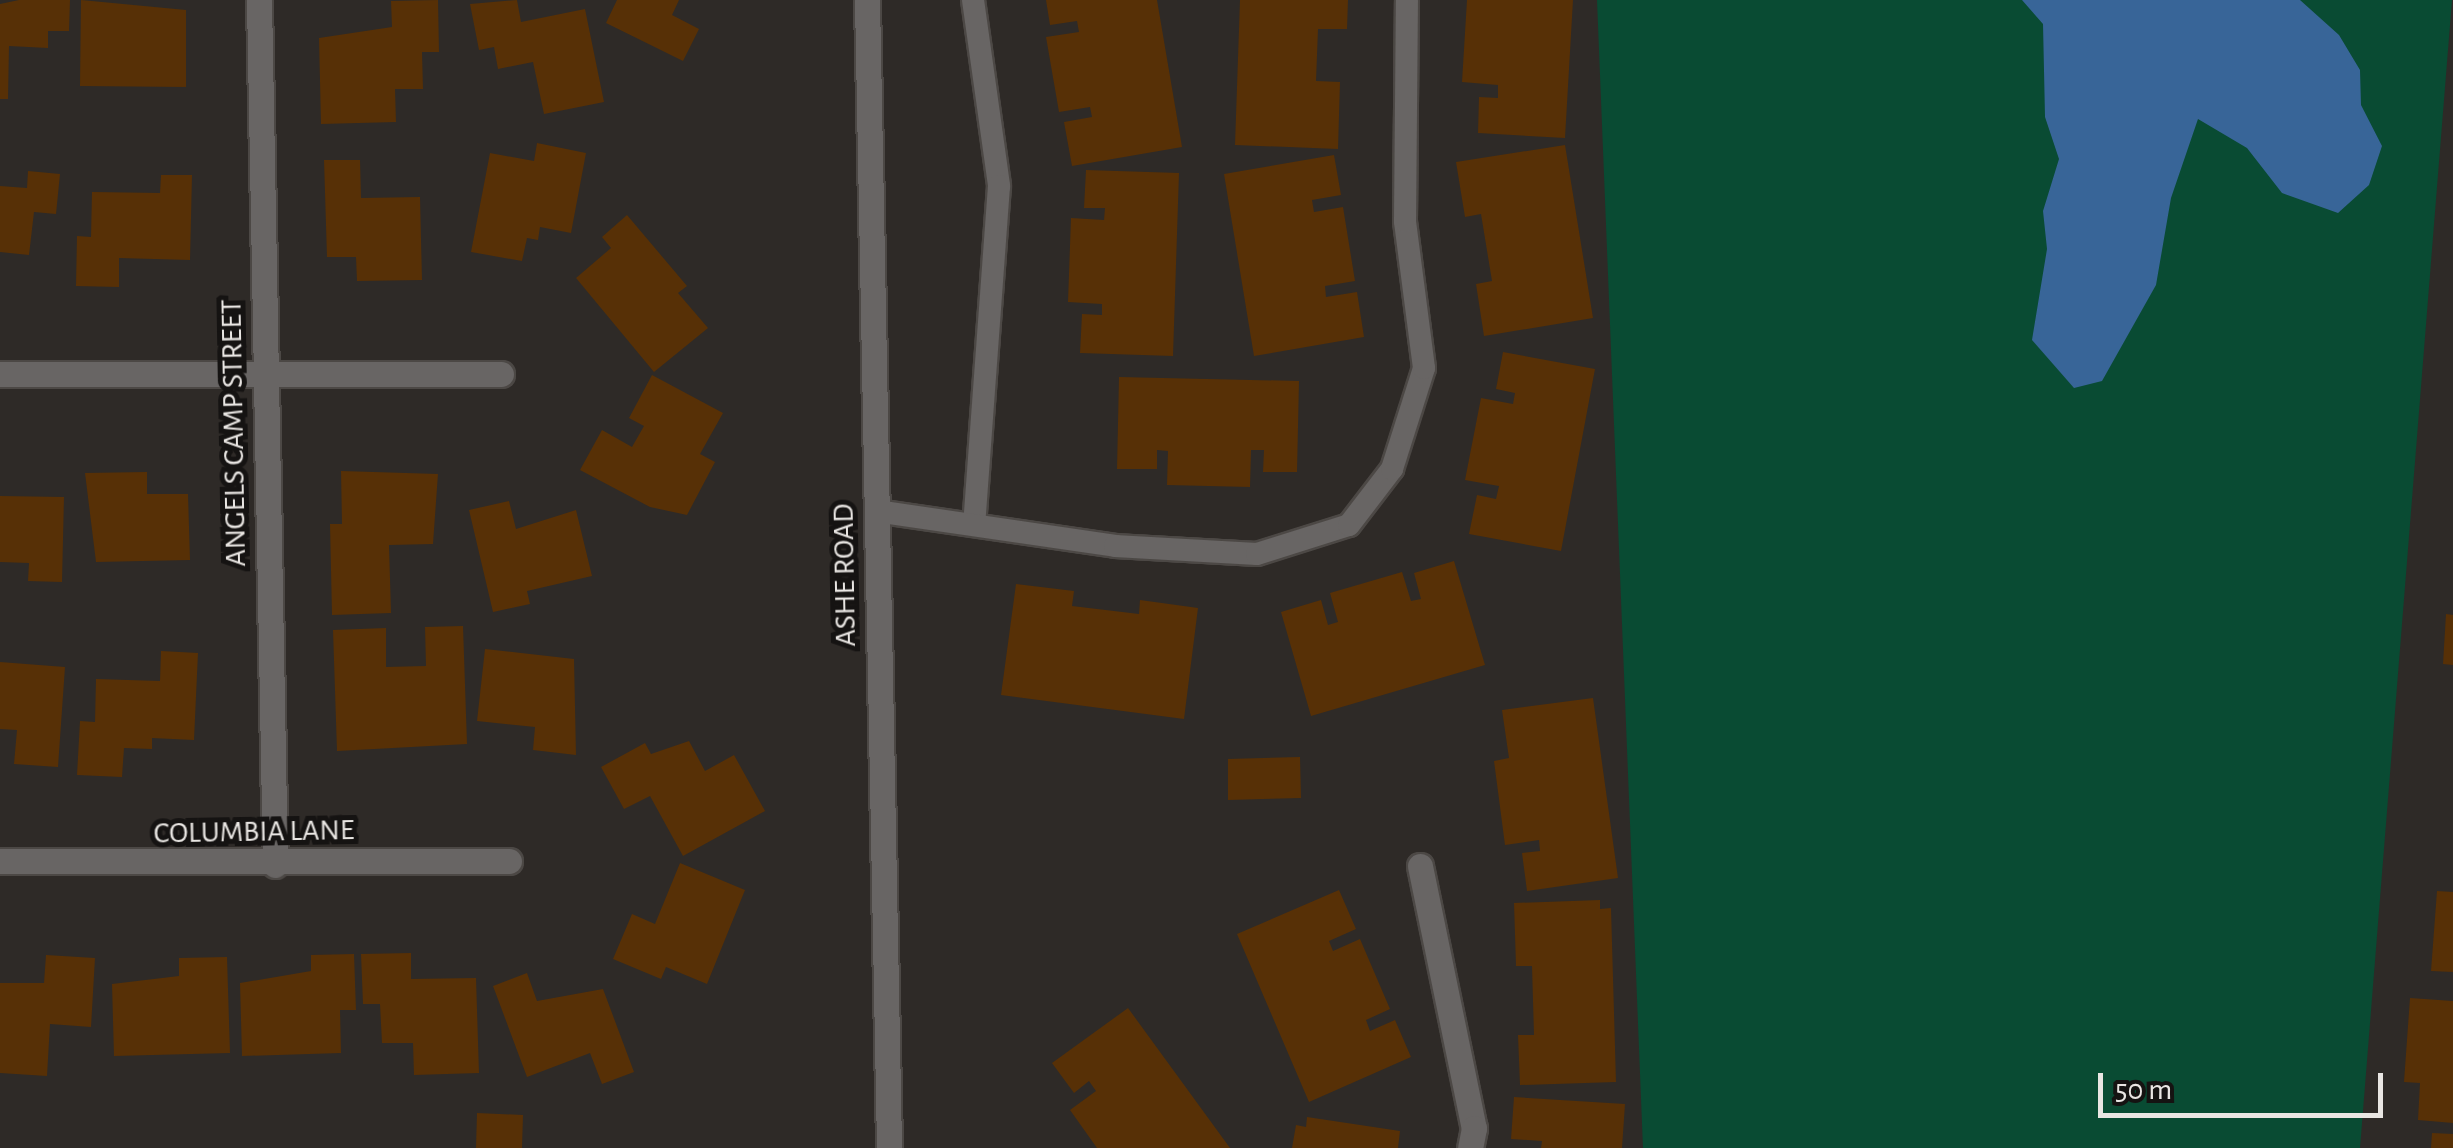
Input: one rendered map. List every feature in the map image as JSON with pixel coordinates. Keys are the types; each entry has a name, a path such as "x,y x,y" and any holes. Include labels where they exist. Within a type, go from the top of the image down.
{"street":[{"name":"ANGELS CAMP STREET","path":"259,0 275,865"},
{"name":"ASHE ROAD","path":"867,0 889,1148"},
{"path":"0,374 266,378 500,374"},
{"name":"COLUMBIA LANE","path":"0,862 275,865 509,861"},
{"path":"1420,866 1474,1128 1470,1148"}],"lane":[{"path":"973,0 999,186 974,524"},
{"path":"876,511 1115,546 1257,554 1348,525 1392,469 1424,368 1405,221 1407,0"}],"green space":[{"path":"1597,0 2452,0 2360,1148 1643,1148"}],"water":[{"path":"2022,0 2300,0 2339,35 2360,70 2361,105 2382,146 2369,185 2338,213 2282,193 2247,148 2198,119 2171,198 2156,285 2102,381 2074,388 2032,340 2047,249 2043,211 2059,159 2045,117 2043,24"}],"building":[{"path":"70,0 69,31 48,31 48,48 9,46 8,99 0,99 0,4"},
{"path":"81,0 186,10 186,87 80,86"},
{"path":"438,0 439,52 422,52 423,89 395,89 396,122 321,124 319,38 392,27 391,1"},
{"path":"517,0 521,22 585,9 604,102 544,114 533,62 498,69 494,47 479,50 470,4"},
{"path":"617,0 679,0 672,15 699,29 683,61 606,23"},
{"path":"1046,0 1157,0 1182,147 1072,166 1064,122 1092,117 1090,107 1059,112 1046,37 1079,32 1077,21 1050,25"},
{"path":"1240,0 1348,0 1347,29 1318,29 1316,81 1340,82 1338,149 1235,145"},
{"path":"1467,0 1573,0 1565,138 1478,133 1479,97 1498,98 1498,85 1462,82"},
{"path":"537,143 586,153 571,233 540,227 538,240 527,238 522,261 471,252 490,153 534,161"},
{"path":"1565,145 1593,318 1484,336 1476,284 1492,281 1481,214 1465,217 1456,162"},
{"path":"1334,155 1341,195 1312,200 1314,212 1343,207 1355,281 1325,286 1326,297 1357,292 1364,337 1254,356 1224,174"},
{"path":"324,160 360,160 361,198 420,197 422,280 357,281 356,257 327,257"},
{"path":"1086,170 1179,173 1173,356 1080,353 1082,314 1102,315 1102,304 1068,302 1071,218 1104,220 1105,208 1084,208"},
{"path":"28,171 60,174 56,214 34,212 29,255 0,252 0,186 27,188"},
{"path":"161,175 192,175 190,260 119,258 119,287 76,286 77,236 91,237 92,192 160,193"},
{"path":"627,215 687,286 678,293 708,328 654,372 576,278 611,248 602,237"},
{"path":"1503,352 1595,369 1561,551 1469,534 1477,495 1496,499 1499,486 1465,480 1481,398 1513,404 1515,393 1496,389"},
{"path":"652,375 723,413 700,454 715,462 687,515 650,507 580,470 602,430 632,447 644,426 629,418"},
{"path":"1119,377 1299,381 1297,472 1263,472 1264,450 1251,450 1250,487 1167,485 1168,451 1157,450 1157,469 1117,469"},
{"path":"341,471 438,474 433,544 389,545 391,613 332,615 330,524 342,524"},
{"path":"147,472 147,494 188,494 190,560 96,562 85,473"},
{"path":"0,496 64,497 62,582 28,581 29,563 0,562"},
{"path":"509,501 516,529 576,510 592,576 527,591 530,604 493,612 469,510"},
{"path":"1454,561 1485,665 1311,716 1281,612 1321,600 1328,625 1338,622 1330,593 1402,572 1411,601 1421,599 1414,573"},
{"path":"1016,584 1074,591 1072,606 1139,614 1140,600 1198,608 1184,719 1001,695"},
{"path":"2446,614 2453,615 2453,665 2443,664"},
{"path":"463,626 467,744 337,751 333,630 386,628 386,667 426,666 425,627"},
{"path":"485,649 574,659 576,755 533,750 535,727 477,721"},
{"path":"161,651 198,653 194,740 152,738 152,749 124,748 122,777 77,775 80,721 95,722 96,679 160,681"},
{"path":"0,662 65,667 58,767 14,764 17,730 0,729"},
{"path":"1593,698 1618,878 1527,891 1522,853 1540,851 1539,840 1505,845 1494,761 1509,758 1502,710"},
{"path":"689,741 705,771 734,755 765,811 683,856 650,796 624,809 601,767 645,743 651,754"},
{"path":"1300,757 1301,798 1228,800 1228,759"},
{"path":"680,863 745,890 707,984 666,967 661,979 613,959 632,914 655,924"},
{"path":"1339,890 1356,929 1329,941 1333,951 1360,939 1390,1009 1366,1020 1370,1031 1395,1020 1411,1057 1309,1102 1237,934"},
{"path":"2437,891 2453,892 2453,972 2431,971"},
{"path":"1600,900 1600,909 1611,908 1616,1082 1520,1085 1518,1035 1534,1035 1532,966 1516,966 1514,903"},
{"path":"411,953 411,979 476,978 479,1073 414,1075 413,1043 382,1043 380,1004 363,1004 361,954"},
{"path":"354,954 356,1010 340,1010 341,1053 242,1056 240,983 311,971 311,955"},
{"path":"46,955 95,958 91,1027 50,1024 47,1076 0,1073 0,983 44,983"},
{"path":"227,957 230,1053 114,1056 112,984 179,976 179,958"},
{"path":"527,973 537,1001 603,989 634,1072 602,1084 590,1053 527,1077 493,986"},
{"path":"2410,998 2453,1001 2453,1123 2418,1120 2420,1083 2404,1082"},
{"path":"1128,1008 1230,1148 1097,1148 1070,1110 1096,1091 1089,1081 1074,1093 1052,1063"},
{"path":"1514,1097 1625,1104 1622,1148 1541,1148 1542,1141 1511,1139"},
{"path":"477,1113 523,1115 522,1148 476,1148"},
{"path":"1307,1117 1400,1131 1398,1148 1292,1148 1296,1125 1306,1127"},
{"path":"2432,1133 2453,1134 2453,1148 2431,1148"}]}
